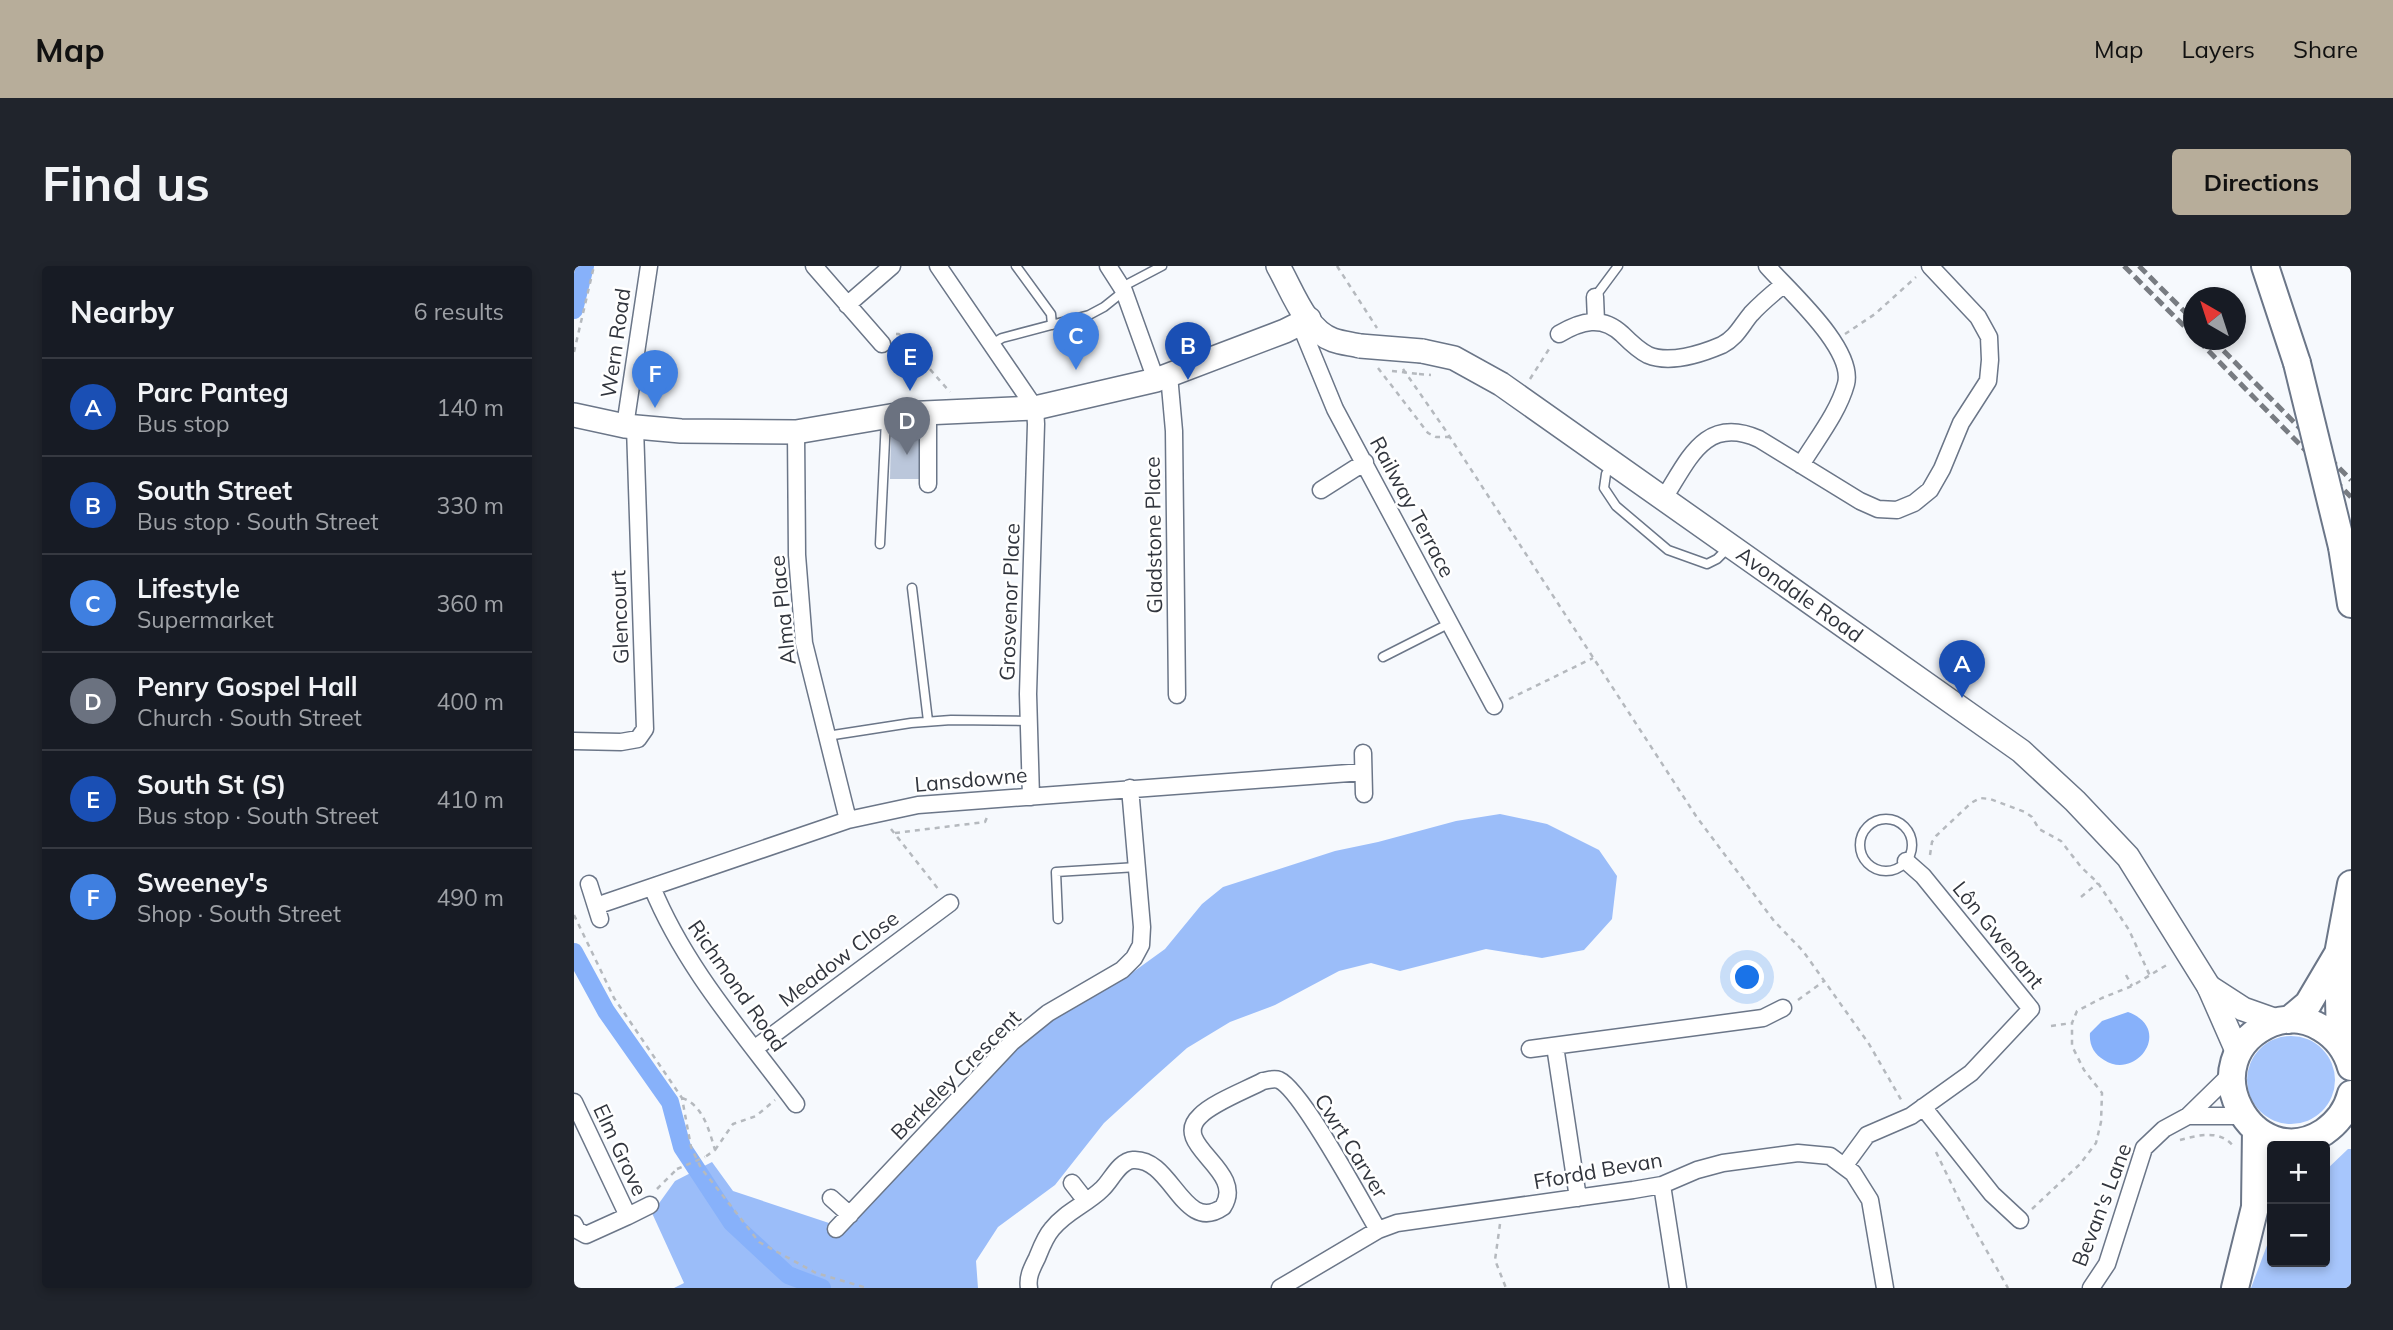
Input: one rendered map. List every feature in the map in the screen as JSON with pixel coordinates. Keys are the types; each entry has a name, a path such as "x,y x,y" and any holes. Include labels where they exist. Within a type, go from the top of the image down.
{"main road":[{"path":"2265,266 2297,363 2342,547 2351,604"},
{"path":"2348,1057 2338,954 2351,884"},
{"path":"2288,1141 2280,1140 2249,1122 2235,1103 2232,1088 2235,1063 2254,1034 2283,1021 2308,1004 2338,954"},
{"path":"2283,1021 2304,1021 2330,1032 2348,1057"},
{"path":"2308,1141 2342,1123 2351,1094"},
{"path":"2235,1288 2255,1207 2256,1162 2249,1122"},
{"path":"2255,1207 2267,1193"}],"street":[{"name":"Wern Road","path":"630,426 649,266"},
{"path":"814,266 877,339"},
{"path":"848,304 892,266"},
{"path":"938,266 1035,408"},
{"name":"Gladstone Place","path":"1108,266 1123,289 1163,378 1174,431 1178,695"},
{"name":"Avondale Road","path":"1278,266 1304,321 1317,331 1332,340 1421,362 1454,358 1501,384 2021,751 2075,801 2128,857 2209,987 2235,1063"},
{"path":"1767,266 1834,342 1844,360 1847,382 1838,404 1801,465"},
{"path":"1664,498 1697,447 1712,436 1728,431 1741,432 1759,439 1860,501 1878,509 1897,510 1914,503 1930,490 1961,423 1988,381 1990,360 1989,337 1978,317 1925,270"},
{"path":"1559,334 1575,324 1605,322 1649,355 1666,359 1681,358 1723,344 1739,333 1762,303 1783,285"},
{"path":"1595,297 1595,321"},
{"path":"574,415 630,426 681,431 796,432 886,416 1035,408 1163,378 1285,331 1304,321"},
{"name":"Railway Terrace","path":"1304,321 1335,410 1494,706"},
{"name":"Grosvenor Place","path":"1031,797 1029,721 1035,408"},
{"path":"928,413 928,484"},
{"name":"Glencourt","path":"574,741 621,742 638,739 645,729 630,426"},
{"name":"Alma Place","path":"796,432 797,555 804,643 848,820"},
{"path":"1321,490 1365,462"},
{"path":"1363,753 1364,794"},
{"name":"Lansdowne","path":"589,884 598,913 652,887 848,820 918,805 1363,772"},
{"name":"Berkeley Crescent","path":"836,1229 1012,1042 1048,1013 1122,970 1134,958 1141,945 1142,926 1130,788"},
{"name":"Lôn Gwenant","path":"1845,1165 1867,1135 1917,1112 1977,1068 2031,1009 1923,876 1906,861"},
{"name":"Richmond Road","path":"652,887 675,938 791,1097"},
{"name":"Meadow Close","path":"754,1049 950,903"},
{"name":"Avondale Road","path":"2209,987 2243,1009 2283,1021"},
{"path":"1530,1049 1756,1019 1770,1016 1783,1007"},
{"path":"1555,1046 1578,1198"},
{"name":"Bevan's Lane","path":"2091,1288 2107,1264 2144,1148 2164,1129 2189,1116 2235,1063"},
{"name":"Cwrt Carver","path":"1029,1288 1029,1276 1048,1234 1060,1221 1104,1188 1125,1163 1133,1160 1159,1170 1194,1209 1208,1213 1219,1210 1226,1203 1227,1186 1219,1170 1194,1137 1194,1124 1204,1112 1263,1081 1277,1079 1289,1087 1312,1117 1378,1230"},
{"name":"Elm Grove","path":"574,1102 628,1216"},
{"path":"1917,1112 1992,1194 2020,1220"},
{"path":"2189,1116 2249,1122"},
{"name":"Ffordd Bevan","path":"1280,1288 1378,1230 1413,1219 1662,1185 1709,1166 1798,1153 1823,1154 1845,1165"},
{"path":"1845,1165 1859,1180 1870,1200 1885,1288"},
{"path":"1072,1183 1087,1201"},
{"path":"1662,1185 1678,1288"},
{"path":"831,1198 850,1215"},
{"name":"Elm Grove","path":"574,1224 577,1230 586,1235 650,1205"}],"lane":[{"path":"1016,266 1051,314 1052,325"},
{"path":"992,344 1002,338 1088,315 1104,307 1123,289 1162,266"},
{"path":"1595,297 1618,266"},
{"path":"880,544 886,416"},
{"path":"1614,463 1606,474 1604,488 1616,506 1668,550 1707,564 1731,546"},
{"path":"912,588 928,721"},
{"path":"1383,656 1450,623"},
{"path":"827,736 928,721 1029,721"},
{"path":"1877,820 1894,820 1901,824 1907,830 1912,846 1906,861 1891,870 1874,868 1867,863 1860,847 1864,831 1877,820"},
{"path":"1058,919 1056,872 1137,867"}],"path":[{"path":"574,352 594,266"},
{"path":"1336,266 1379,332"},
{"path":"1834,342 1875,314 1925,270"},
{"path":"877,339 899,334 949,388 957,412"},
{"path":"1520,397 1559,334"},
{"path":"1391,371 1421,362"},
{"path":"1401,365 1696,816 1774,922 1803,951 1917,1112"},
{"path":"1376,366 1427,433 1436,437 1450,437"},
{"path":"1494,706 1593,658"},
{"path":"1930,855 1936,836 1980,798 2025,812 2032,817 2039,829 2061,841 2081,867 2098,883 2129,930 2150,976"},
{"path":"895,834 985,822 996,800"},
{"path":"879,812 950,903"},
{"path":"2022,818 2025,812"},
{"path":"2081,897 2098,883"},
{"path":"574,915 614,998 682,1098 691,1147 701,1168 759,1242 816,1273 867,1288"},
{"path":"2020,1220 2080,1164 2096,1143 2101,1122 2102,1093 2084,1070 2072,1046 2072,1023 2077,1011 2132,986 2187,952"},
{"path":"2126,975 2132,986"},
{"path":"1783,1007 1786,1010 1824,981"},
{"path":"2051,1026 2072,1023"},
{"path":"650,1205 655,1191 677,1169 715,1150 733,1124 756,1116 791,1097"},
{"path":"682,1098 687,1099 701,1113 715,1150"},
{"path":"2176,1142 2211,1134 2228,1139 2235,1147 2239,1160 2256,1162"},
{"path":"1931,1145 2008,1288"},
{"path":"1498,1208 1500,1224 1495,1260 1506,1288"}],"shaded area":[{"path":"1500,814 1547,824 1599,850 1617,876 1612,919 1584,950 1542,958 1486,949 1400,971 1371,963 1339,971 1275,1005 1230,1022 1187,1048 1104,1123 1055,1185 998,1227 976,1261 978,1288 674,1288 684,1283 652,1213 675,1181 712,1162 733,1191 829,1223 857,1216 1014,1047 1059,1015 1129,975 1165,949 1202,904 1223,887 1335,851 1456,821"},
{"path":"2128,1012 2141,1020 2148,1030 2149,1040 2138,1059 2128,1064 2116,1065 2097,1055 2091,1045 2090,1033 2102,1021"},
{"path":"2291,1036 2308,1039 2322,1049 2332,1063 2335,1080 2332,1097 2322,1111 2308,1121 2291,1124 2274,1121 2260,1111 2250,1097 2247,1080 2250,1063 2260,1049 2274,1039"},
{"path":"2351,1149 2351,1288 2251,1288 2267,1245 2267,1267 2330,1267 2330,1166"}],"building":[{"path":"891,430 924,430 923,479 890,479"}],"waterway":[{"path":"574,310 585,266"},
{"path":"574,952 606,1011 670,1102 682,1147 732,1223 788,1275 822,1288"}],"railway":[{"path":"2124,266 2183,325"},
{"path":"2139,266 2183,310"},
{"path":"2208,350 2351,497"},
{"path":"2223,350 2351,480"}],"place":[{"name":"Lifestyle","path":"1076,370"},
{"name":"South Street","path":"1188,380"},
{"name":"South St (S)","path":"910,391"},
{"name":"Sweeney's","path":"655,408"},
{"name":"Penry Gospel Hall","path":"907,455"},
{"name":"Parc Panteg","path":"1962,698"}]}
